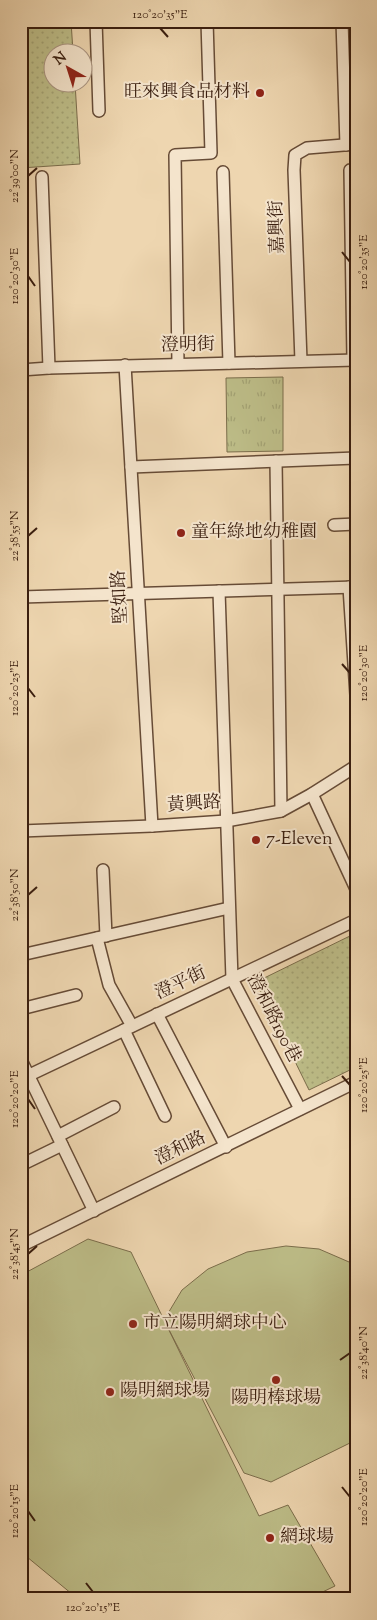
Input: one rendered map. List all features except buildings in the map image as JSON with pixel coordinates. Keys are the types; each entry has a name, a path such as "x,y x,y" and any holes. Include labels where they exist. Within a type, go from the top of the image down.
{"street":[{"path":"96,21 99,111"},
{"path":"178,364 175,155 211,153 207,21"},
{"path":"342,21 351,145"},
{"name":"嘉興街","path":"301,361 295,155 307,148 351,145"},
{"path":"350,170 355,360"},
{"path":"224,172 229,363"},
{"path":"42,176 49,368"},
{"name":"澄明街","path":"21,370 125,365 355,360"},
{"name":"堅如路","path":"125,365 152,826"},
{"path":"131,467 356,458"},
{"path":"276,461 281,811"},
{"path":"334,525 356,524"},
{"path":"21,597 352,587 356,695"},
{"name":"澄和路190巷","path":"219,591 232,979 300,1109"},
{"name":"黃興路","path":"21,831 226,821 281,811 356,766"},
{"path":"312,794 356,890"},
{"path":"103,870 101,937 109,985 165,1116"},
{"path":"21,955 229,908"},
{"name":"澄平街","path":"25,1077 356,920"},
{"path":"21,1009 76,995"},
{"path":"157,1014 226,1147"},
{"path":"21,1060 25,1077 60,1140 94,1211"},
{"name":"澄和路","path":"21,1246 356,1082"},
{"path":"21,1165 114,1107"}],"green space":[{"path":"21,21 71,21 72,42 42,42 42,92 76,92 80,164 21,168"},
{"path":"283,377 283,451 227,452 226,378"},
{"path":"356,933 356,1067 309,1090 256,982"},
{"name":"陽明網球場","path":"88,1239 131,1252 164,1320 182,1290 208,1269 247,1252 286,1246 319,1249 356,1265 356,1440 271,1482 244,1473 168,1328 259,1516 288,1505 335,1586 308,1599 78,1599 21,1552 21,1278 25,1273"}],"place":[{"name":"旺來興食品材料","path":"260,93"},
{"name":"童年綠地幼稚園","path":"181,533"},
{"name":"7-Eleven","path":"256,840"},
{"name":"市立陽明網球中心","path":"133,1324"},
{"name":"陽明棒球場","path":"276,1380"},
{"name":"陽明網球場","path":"110,1392"},
{"name":"網球場","path":"270,1538"}]}
